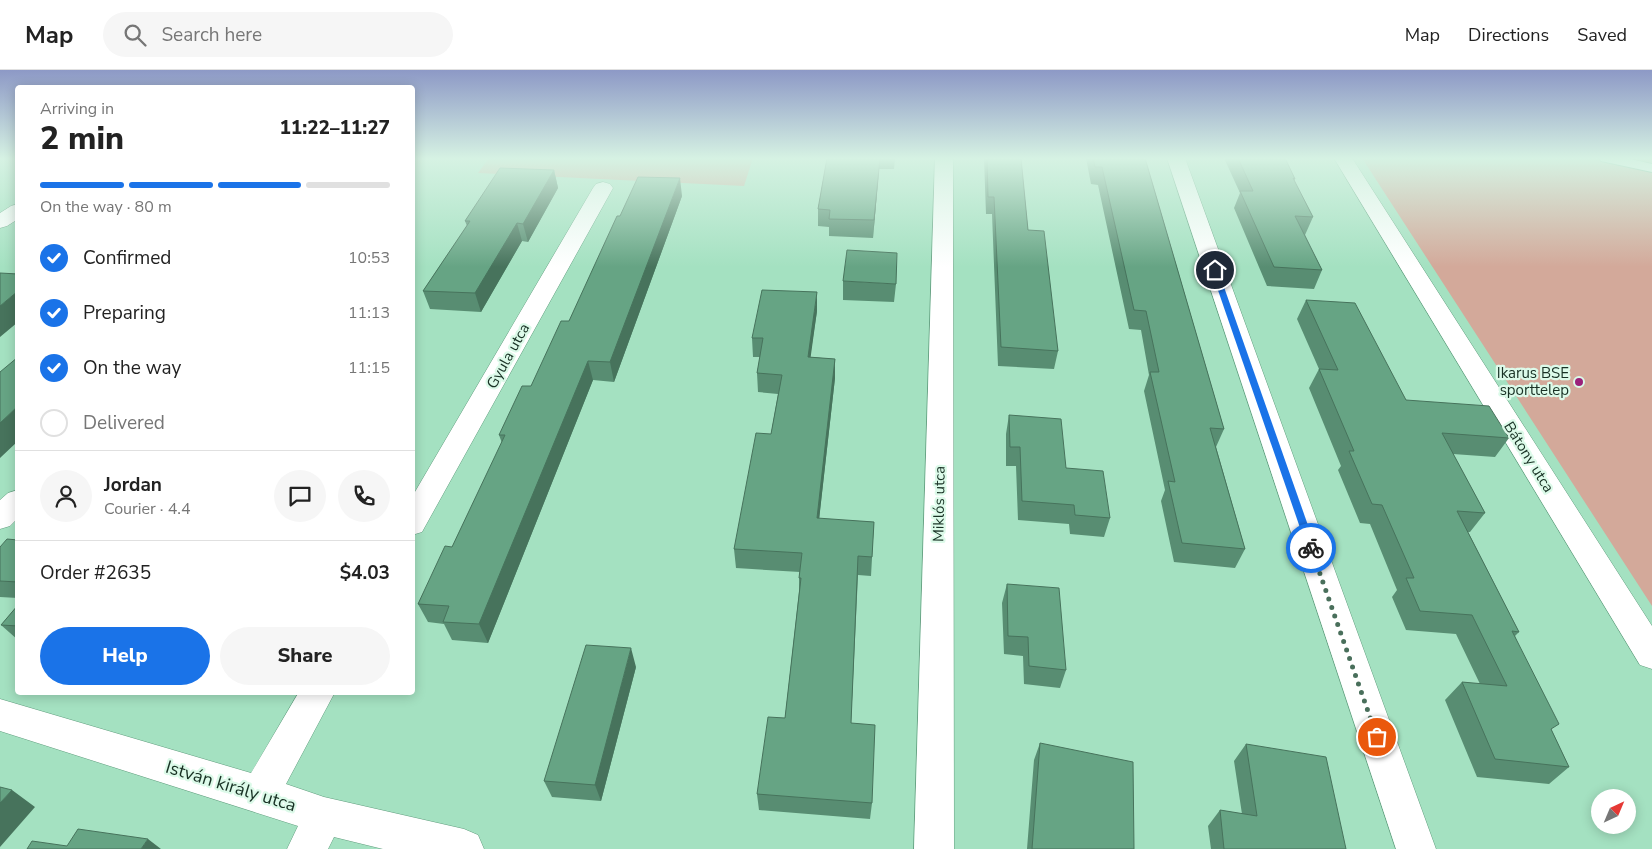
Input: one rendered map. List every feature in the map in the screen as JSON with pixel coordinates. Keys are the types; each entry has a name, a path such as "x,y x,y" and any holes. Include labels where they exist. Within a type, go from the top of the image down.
{"street":[{"name":"Gyula utca","path":"415,519 598,194"},
{"name":"Miklós utca","path":"934,849 943,194"},
{"path":"1189,194 1416,849"},
{"name":"Bátony utca","path":"1366,194 1652,654"},
{"path":"0,222 15,212"},
{"path":"0,518 15,503"},
{"path":"260,794 316,695"},
{"name":"István király utca","path":"0,715 260,794 324,816 464,849"},
{"path":"307,849 324,816"}],"shaded area":[{"name":"Ikarus BSE sporttelep","path":"1386,194 1652,194 1652,606"}],"building":[{"path":"483,194 540,194 523,224 517,223 475,293 423,291 470,221 465,221"},
{"path":"630,194 674,194 610,362 588,361 479,624 443,622 449,606 418,604 445,546 452,547 505,435 499,435 522,386 531,386 561,321 569,321 617,216 620,216"},
{"path":"821,194 876,194 874,220 829,219 830,210 818,209"},
{"path":"988,194 1025,194 1028,230 1044,231 1058,351 1001,347 994,197 988,197"},
{"path":"1108,194 1156,194 1224,429 1210,428 1245,549 1182,543 1168,481 1175,482 1150,372 1159,372 1146,311 1134,310"},
{"path":"1242,194 1301,194 1313,217 1295,216 1322,270 1274,267"},
{"path":"847,250 897,253 896,284 843,281"},
{"path":"0,273 15,274 15,294 0,306"},
{"path":"762,290 817,292 808,357 835,359 817,518 874,522 872,557 858,556 851,723 875,725 872,803 757,794 768,717 785,718 801,578 799,578 802,553 734,549 756,433 771,434 782,375 757,373 763,338 752,338"},
{"path":"1306,300 1355,303 1406,400 1489,406 1509,438 1442,433 1485,513 1457,511 1519,632 1512,631 1559,724 1551,729 1569,767 1495,759 1462,682 1507,686 1472,615 1420,611 1406,578 1414,578 1382,505 1372,504 1349,451 1354,451 1319,369 1338,370"},
{"path":"15,360 15,409 0,423 0,372"},
{"path":"1009,415 1061,419 1066,468 1103,471 1110,518 1075,515 1074,505 1022,501 1020,447 1010,447"},
{"path":"7,539 15,540 15,582 0,581 0,547"},
{"path":"1007,584 1059,588 1066,670 1029,666 1028,637 1008,636"},
{"path":"15,609 15,626 1,625"},
{"path":"586,645 631,648 595,785 544,781"},
{"path":"1040,743 1133,762 1134,849 1032,849"},
{"path":"1246,744 1326,757 1346,849 1224,849 1220,810 1257,816"},
{"path":"0,787 12,790 0,803"},
{"path":"78,829 148,839 141,849 27,849 32,841 67,846"}],"way so far":[{"path":"1311,548 1377,737"}],"place":[{"name":"Ikarus BSE sporttelep","path":"1579,382"}],"route":[{"path":"1215,270 1311,548"}]}
